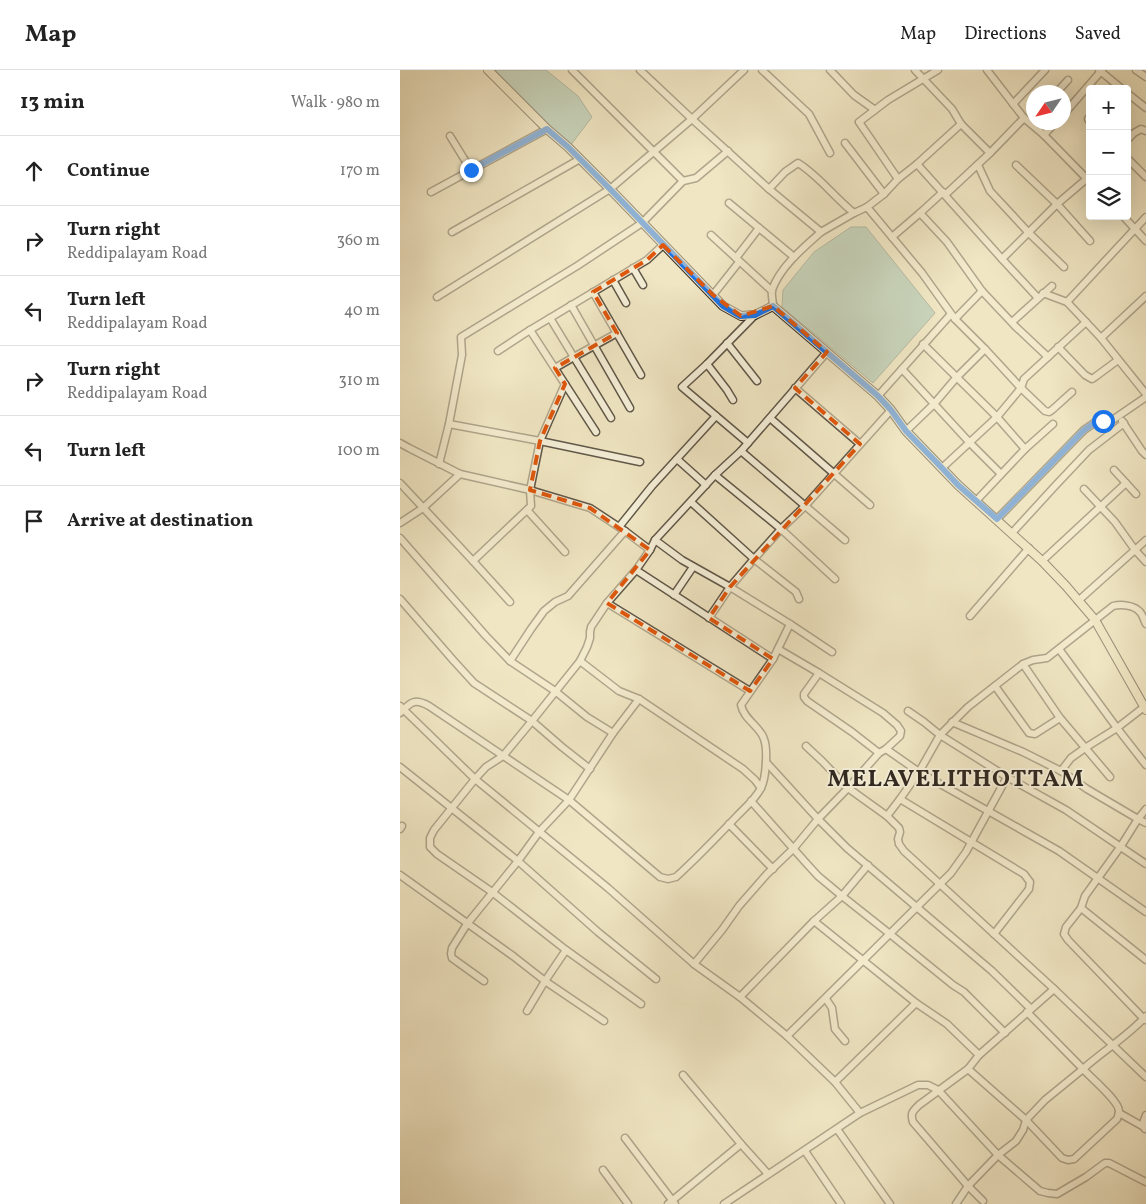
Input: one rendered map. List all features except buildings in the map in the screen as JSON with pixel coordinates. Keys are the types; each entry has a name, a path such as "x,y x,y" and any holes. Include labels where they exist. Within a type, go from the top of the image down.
{"main road":[{"path":"488,70 610,189 723,306 740,316 755,315 773,306 878,396 906,431 958,485 1042,561 1078,601 1094,620 1143,696 1145,709"}],"street":[{"path":"572,70 683,181"},
{"path":"640,70 769,189 821,232"},
{"path":"437,297 610,189 692,119 744,70"},
{"path":"762,70 809,114 830,153"},
{"path":"830,70 854,95 875,110"},
{"path":"915,70 952,109 961,124 990,154"},
{"path":"898,179 859,122 888,100 938,70"},
{"path":"892,237 978,165 1024,118 987,70"},
{"path":"1013,104 1045,70"},
{"path":"1071,106 1101,70 1113,85"},
{"path":"1136,70 1146,77"},
{"path":"1063,85 1068,80"},
{"path":"1131,96 1146,108"},
{"path":"773,306 772,291 781,272 801,249 821,232 867,207 884,194 898,179 961,124"},
{"path":"431,192 547,129"},
{"path":"1131,136 1141,129 1146,131"},
{"path":"1040,130 1086,176"},
{"path":"1044,135 1049,130"},
{"path":"450,136 471,170"},
{"path":"845,142 884,194"},
{"path":"439,464 449,424 462,355 461,337 578,266 642,223 683,181 696,178 728,151"},
{"path":"452,232 580,159"},
{"path":"1131,162 1146,178"},
{"path":"769,189 785,172 798,163 809,170 854,213"},
{"path":"917,164 1002,259 1041,295 1066,302 1086,322 1146,395 1119,416 1108,422 1097,421 1084,430 997,519"},
{"path":"978,165 990,191 1064,267"},
{"path":"1016,165 1057,204 1090,241"},
{"path":"1002,259 1057,204 1086,181"},
{"path":"729,203 794,257"},
{"path":"867,207 922,273 953,316 1043,410 1047,412 1052,410 1072,392"},
{"path":"920,213 947,242 982,291 1048,357"},
{"path":"1066,302 1146,217"},
{"path":"1127,220 1146,241"},
{"path":"713,295 759,228"},
{"path":"711,235 772,291"},
{"path":"498,352 530,330 647,260 663,245"},
{"path":"632,268 643,285"},
{"path":"612,280 626,303"},
{"path":"1012,322 1052,286"},
{"path":"878,396 923,344 982,291"},
{"path":"593,292 641,375"},
{"path":"1101,338 1146,296"},
{"path":"571,305 630,408"},
{"path":"748,443 682,387 755,315"},
{"path":"550,318 611,418"},
{"path":"942,468 996,418 1021,388 1024,379 1086,322"},
{"path":"530,330 596,432"},
{"path":"555,368 617,333"},
{"path":"727,343 757,381"},
{"path":"923,344 1024,449"},
{"path":"1058,347 1085,375 1092,379 1118,360"},
{"path":"906,431 934,404 984,349"},
{"path":"641,1004 566,950 492,892 437,854 430,847 430,838 434,830 474,779 486,767 502,756 580,660 587,647 591,628 607,602 636,570 655,540 715,475 741,451 827,352"},
{"path":"707,364 733,400"},
{"path":"902,369 1001,474"},
{"path":"473,561 531,506 530,490 540,441 566,384"},
{"path":"794,388 860,444"},
{"path":"709,618 730,587 754,558 805,506 891,410"},
{"path":"619,527 652,486 716,416"},
{"path":"1119,416 1146,455"},
{"path":"770,418 870,505"},
{"path":"1012,533 1089,450 1124,423"},
{"path":"449,424 640,462"},
{"path":"976,501 1024,449 1053,424"},
{"path":"400,443 460,474 530,490 590,508 650,550"},
{"path":"741,451 845,540"},
{"path":"677,459 706,485"},
{"path":"1114,470 1136,494"},
{"path":"400,523 423,508 460,474"},
{"path":"715,475 781,529 835,579"},
{"path":"400,483 510,602"},
{"path":"1042,561 1126,483"},
{"path":"1084,489 1115,522 1146,562"},
{"path":"691,502 754,558 796,592 800,599"},
{"path":"527,510 565,552"},
{"path":"510,661 544,612 555,602 568,596 625,531"},
{"path":"400,538 510,661 555,691 587,717 614,733"},
{"path":"655,540 682,560 730,587 832,652"},
{"path":"1078,601 1146,540"},
{"path":"970,616 1028,548"},
{"path":"674,595 694,567"},
{"path":"636,570 773,658"},
{"path":"400,599 474,683 532,721 590,769"},
{"path":"607,602 750,691"},
{"path":"887,816 919,772 940,735 968,707 1023,664 1047,658 1113,606 1120,604 1143,610 1146,624"},
{"path":"790,624 773,658 741,705 742,711 764,738 766,762 761,788 751,801 676,877 668,879 660,877 569,800 421,702 410,703 401,709 474,779 608,888 694,964 787,1036 835,1082 860,1114"},
{"path":"694,964 740,906 794,848 818,818 879,753 900,736 901,731 897,725 883,713 778,649"},
{"path":"1059,649 1146,765"},
{"path":"580,660 619,691 639,699 743,768 761,788"},
{"path":"1023,664 1060,718 1110,776"},
{"path":"819,673 804,694 804,697 879,753"},
{"path":"995,686 1029,733 1035,734 1060,718"},
{"path":"484,981 452,958 452,948 467,924 539,832 569,800 581,780 639,699"},
{"path":"1061,771 1071,758 1145,709"},
{"path":"908,712 940,735 1007,777 1066,810 1146,864"},
{"path":"952,722 1061,771 1087,789 1146,823"},
{"path":"806,746 848,788 887,816 899,828 899,844 904,851 1054,989 1146,1077"},
{"path":"886,749 919,772 1059,851 1146,912"},
{"path":"766,762 847,848 992,971 1114,1100 1120,1112 1145,1128"},
{"path":"400,767 518,861 598,932 656,979"},
{"path":"787,1036 951,873 971,842 1007,777"},
{"path":"900,799 1024,874 1030,882 1029,889 994,934"},
{"path":"751,801 807,864 842,896 964,992 1005,1033"},
{"path":"956,1204 968,1186 998,1155 1016,1140 1023,1130 1026,1120 1045,1100 1145,1019 1064,934 1066,927 1081,908 1085,896 1146,809"},
{"path":"729,824 773,869"},
{"path":"740,998 842,896 868,866"},
{"path":"400,875 545,981 604,1021"},
{"path":"1081,908 1146,960"},
{"path":"814,922 916,1003 947,1024 979,1055"},
{"path":"527,1012 566,950"},
{"path":"984,1201 968,1186 913,1122 911,1116 919,1104 968,1069 979,1055 1054,989"},
{"path":"826,999 832,1008 835,1029 845,1041"},
{"path":"835,1082 916,1003"},
{"path":"968,1069 1026,1120 1062,1158 1068,1160 1074,1159 1120,1112"},
{"path":"684,1075 740,1144 768,1174"},
{"path":"724,1204 860,1114 918,1085 928,1085 938,1090 998,1155 1040,1191 1057,1194 1086,1178 1105,1163 1109,1163 1146,1182"},
{"path":"1145,1128 1143,1123 1146,1115"},
{"path":"837,1129 890,1204"},
{"path":"625,1138 672,1203 740,1144"},
{"path":"805,1151 841,1204"},
{"path":"603,1170 628,1204"}],"highlighted area":[{"path":"663,245 713,295 741,316 773,306 827,352 795,388 860,444 730,587 709,618 773,659 750,691 607,603 650,550 590,508 530,490 540,441 565,384 555,368 617,333 593,292 647,260"}],"water":[{"path":"495,70 546,70 578,96 592,117 570,146"},
{"path":"851,227 866,227 935,313 873,383 782,307 783,290 814,252"}],"district":[{"name":"MELAVELITHOTTAM","path":"956,780"}],"route":[{"path":"471,170 547,129 610,189 723,306 740,316 755,315 773,306 878,396 906,431 958,485 997,519 1084,430 1097,421 1103,421"}]}
